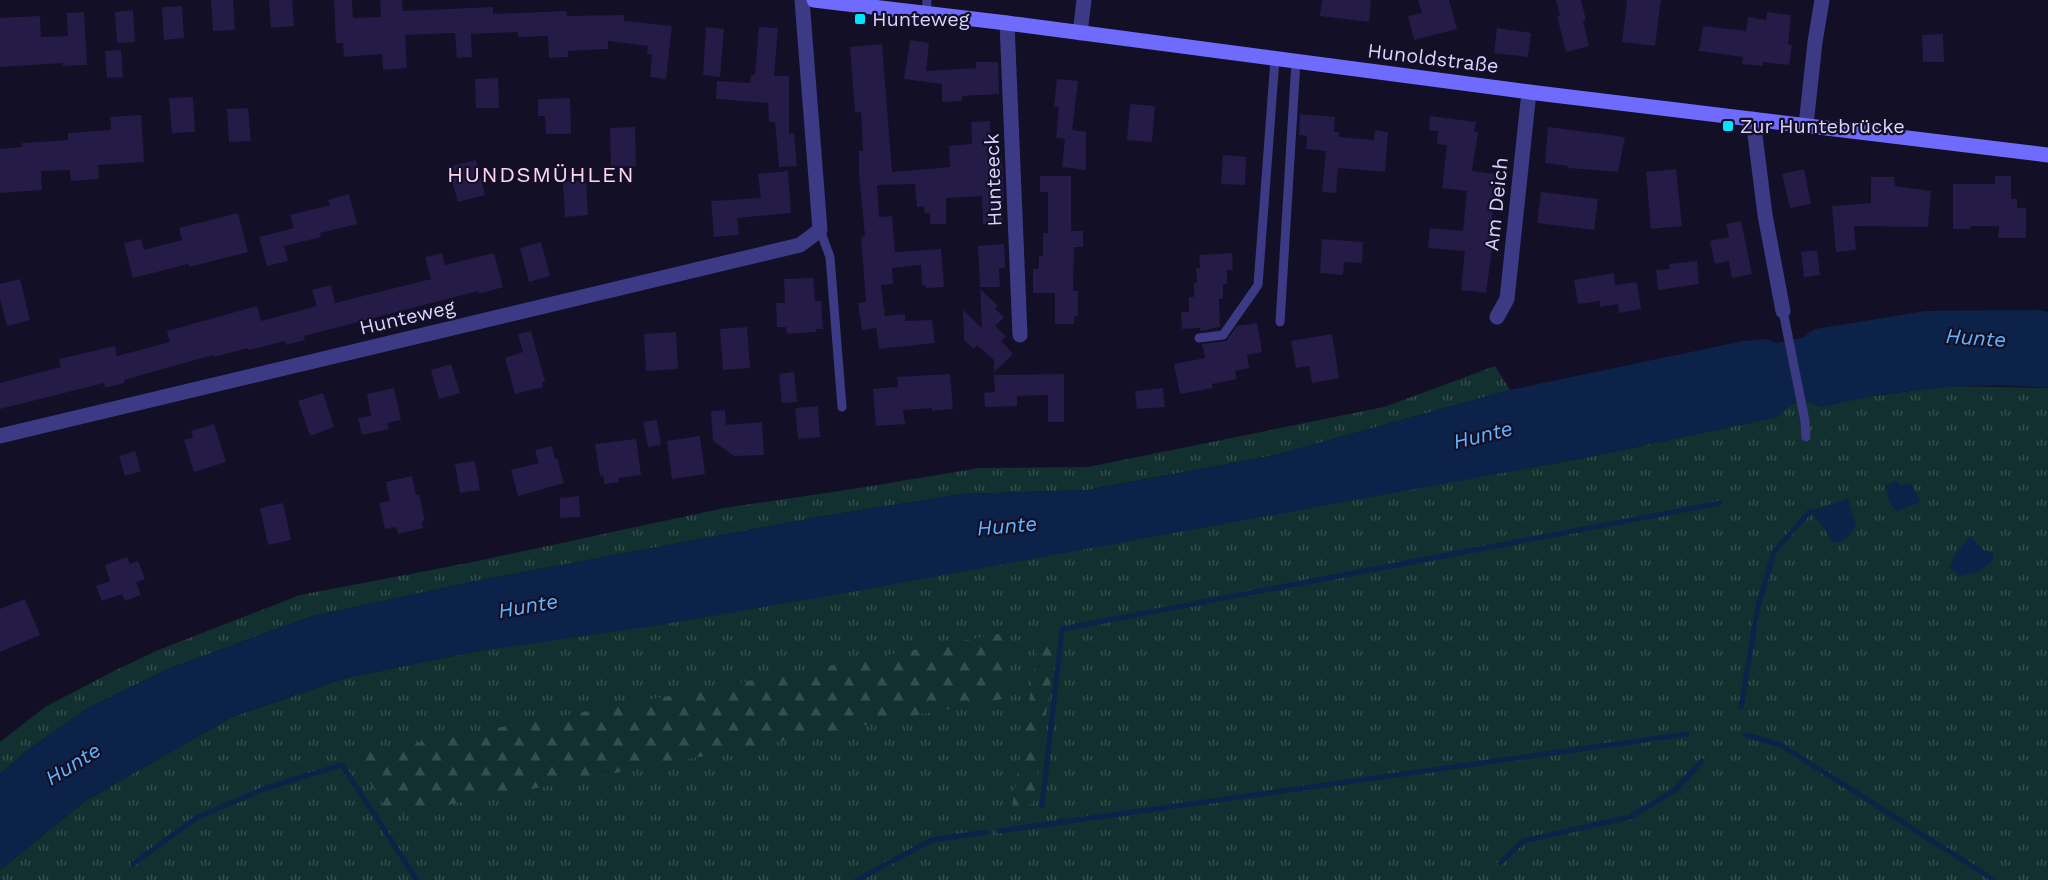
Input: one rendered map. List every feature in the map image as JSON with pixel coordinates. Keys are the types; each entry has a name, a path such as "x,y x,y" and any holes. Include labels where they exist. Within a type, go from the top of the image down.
{"street":[{"path":"802,0 820,230"},
{"name":"Hunoldstraße","path":"814,0 926,7 1007,23 1275,59 2048,155"},
{"path":"1080,33 1084,0"},
{"path":"1806,125 1822,0"},
{"name":"Hunteeck","path":"1007,23 1020,335"},
{"name":"Am Deich","path":"1497,317 1507,299 1529,92"},
{"path":"1753,119 1765,215 1783,311"},
{"name":"Hunteweg","path":"0,436 800,246 820,230"}],"lane":[{"path":"1199,338 1223,335 1258,285 1275,59"},
{"path":"1280,322 1296,61"},
{"path":"820,230 830,257 842,407"},
{"path":"1783,311 1805,421 1806,437"}],"green space":[{"path":"1495,366 1510,390 1276,455 1087,490 963,494 824,516 471,582 309,617 168,669 86,709 28,750 0,774 0,742 45,707 156,651 300,595 468,563 724,508 979,468 1088,467 1384,407"},
{"path":"1947,386 2048,388 2048,880 0,880 0,870 85,801 232,717 345,678 473,652 1579,459 1777,417 1792,404 1802,401 1821,407 1858,398"},
{"path":"1059,625 1033,804 1012,807 1039,640"},
{"path":"1009,632 1007,698 390,816 353,755"}],"water":[{"name":"Hunte","path":"2038,310 2048,312 2048,388 1991,385 1934,388 1877,395 1821,407 1802,401 1792,404 1778,417 1579,459 851,592 659,625 473,652 345,678 232,717 85,801 0,870 0,774 28,750 86,709 168,669 309,617 471,582 824,516 963,494 1088,490 1276,455 1510,390 1743,341 1766,339 1777,343 1802,338 1815,329 1925,311"},
{"path":"1896,481 1900,485 1910,483 1921,502 1897,511 1891,505 1885,486"},
{"path":"1848,499 1856,525 1847,538 1837,543 1831,541 1810,511"},
{"path":"1970,536 1983,550 1993,553 1993,560 1980,571 1960,576 1950,568 1955,555"}],"building":[{"path":"211,0 233,0 235,30 213,31"},
{"path":"269,0 292,0 294,26 271,28"},
{"path":"334,0 352,0 353,18 381,17 380,0 402,0 403,11 493,7 493,14 566,11 567,16 624,15 624,21 672,26 666,79 650,77 652,54 647,54 648,46 608,41 608,49 568,51 568,57 549,58 548,36 518,37 518,32 471,34 472,57 457,58 455,33 405,35 407,68 383,70 382,54 344,57 343,43 336,43"},
{"path":"1322,0 1371,0 1369,22 1320,16"},
{"path":"1418,0 1449,0 1457,29 1414,40 1408,16 1422,13"},
{"path":"1556,0 1581,0 1589,46 1566,52 1557,16 1560,15"},
{"path":"1627,0 1661,0 1655,46 1622,42"},
{"path":"182,6 184,38 164,40 162,7"},
{"path":"133,10 135,42 117,43 115,12"},
{"path":"84,12 87,65 63,66 63,63 0,67 0,18 40,16 41,37 68,36 67,13"},
{"path":"1767,12 1791,15 1788,44 1792,45 1789,65 1763,62 1763,66 1742,64 1743,57 1699,51 1703,26 1746,31 1748,17 1766,20"},
{"path":"706,27 724,29 720,77 703,75"},
{"path":"759,27 778,28 774,76 789,76 789,134 794,133 797,166 779,167 775,122 769,122 768,103 716,99 717,81 750,83 751,75 755,75"},
{"path":"1497,28 1531,33 1528,57 1494,53"},
{"path":"1943,34 1944,62 1923,62 1922,35"},
{"path":"910,40 929,43 926,71 976,68 976,62 998,62 999,94 962,96 962,101 942,102 942,84 904,79"},
{"path":"882,44 892,172 950,167 949,146 972,144 971,122 990,121 992,157 1002,157 1004,201 1002,201 1003,225 983,224 982,196 946,198 946,224 930,224 930,213 925,213 924,206 917,207 915,184 877,185 879,217 892,216 895,252 941,249 944,287 927,288 922,284 921,265 892,268 893,284 881,285 885,316 905,314 905,321 932,320 935,343 879,349 876,328 862,330 858,303 866,302 861,237 865,236 859,175 859,151 863,151 861,112 855,113 850,47"},
{"path":"121,50 123,77 107,78 105,51"},
{"path":"498,78 499,108 476,108 475,79"},
{"path":"1057,79 1078,81 1072,130 1086,132 1086,170 1062,167 1065,139 1056,138 1059,107 1054,107"},
{"path":"193,97 195,132 172,133 169,98"},
{"path":"570,98 571,134 546,134 545,116 538,116 538,99"},
{"path":"1130,104 1155,106 1152,142 1127,140"},
{"path":"248,108 251,141 229,142 227,109"},
{"path":"1300,114 1335,117 1334,132 1339,132 1339,137 1374,140 1375,130 1388,132 1385,172 1338,168 1336,193 1322,192 1326,151 1306,149 1307,136 1299,135"},
{"path":"141,115 144,162 98,165 99,179 71,181 70,170 41,171 42,190 0,193 0,149 22,147 22,143 68,140 68,133 111,130 110,117"},
{"path":"1430,116 1476,122 1474,132 1478,132 1472,171 1495,174 1491,235 1494,235 1486,293 1461,290 1465,251 1428,248 1430,228 1463,231 1467,191 1442,188 1447,145 1437,144 1438,131 1429,130"},
{"path":"635,127 636,166 611,167 610,128"},
{"path":"1548,127 1625,137 1618,172 1568,168 1568,166 1545,163"},
{"path":"1223,155 1246,157 1245,185 1221,184"},
{"path":"476,160 485,195 458,202 448,167"},
{"path":"1676,169 1682,226 1651,229 1646,172"},
{"path":"1804,169 1811,204 1790,208 1782,174"},
{"path":"788,171 791,213 737,218 739,235 714,237 711,201 761,198 758,174"},
{"path":"1040,176 1071,176 1071,231 1083,231 1083,247 1074,247 1073,291 1078,291 1078,316 1074,316 1074,324 1055,324 1055,293 1033,293 1033,269 1038,269 1039,256 1043,256 1043,233 1048,233 1048,192 1040,192"},
{"path":"1995,176 2011,176 2011,199 2017,199 2017,208 2026,208 2026,238 1998,238 1999,226 1970,226 1970,229 1953,229 1953,184 1995,184"},
{"path":"1871,177 1894,177 1895,186 1931,191 1928,227 1854,226 1856,250 1836,252 1832,206 1871,203"},
{"path":"586,180 588,215 565,217 563,182"},
{"path":"1541,192 1598,199 1594,230 1537,223"},
{"path":"349,194 357,224 320,233 321,237 284,246 288,261 267,266 259,237 294,228 290,215 330,205 328,200"},
{"path":"238,213 248,252 133,278 124,243 141,239 144,250 182,240 179,228"},
{"path":"1741,221 1752,274 1732,278 1729,261 1715,264 1710,241 1729,237 1726,224"},
{"path":"1322,239 1363,242 1362,263 1344,262 1343,275 1320,273"},
{"path":"541,242 550,276 529,282 520,248"},
{"path":"1004,244 1005,268 999,268 1000,287 980,287 978,246"},
{"path":"1817,250 1820,275 1804,277 1801,252"},
{"path":"442,253 445,265 494,253 503,287 479,294 478,291 304,336 305,340 286,345 285,341 214,357 213,355 124,380 124,383 105,388 104,383 0,409 0,383 61,367 59,359 115,346 117,356 170,342 167,331 257,306 261,321 317,306 312,290 331,285 335,303 431,279 425,257"},
{"path":"1232,253 1233,270 1227,270 1227,284 1223,284 1223,299 1219,299 1220,327 1200,331 1200,328 1182,329 1181,312 1189,312 1189,297 1194,297 1194,283 1197,283 1196,268 1200,268 1199,255"},
{"path":"1697,261 1699,284 1658,290 1656,270 1670,269 1669,264"},
{"path":"1614,273 1615,285 1637,282 1641,309 1619,313 1618,304 1600,307 1600,301 1578,304 1574,280"},
{"path":"813,278 815,301 821,301 823,329 816,329 816,332 787,334 786,327 777,327 776,303 785,303 784,279"},
{"path":"20,279 30,320 7,326 0,299 0,284"},
{"path":"980,289 998,306 995,309 1004,317 995,326 1006,336 1001,341 1013,354 994,372 994,360 977,345 974,349 964,340 963,310 982,328"},
{"path":"1257,323 1262,352 1247,355 1249,368 1235,371 1237,379 1212,384 1213,388 1180,394 1174,364 1205,358 1202,344 1226,341 1237,326"},
{"path":"747,327 750,368 723,370 720,329"},
{"path":"531,331 545,381 542,382 543,387 515,394 505,358 523,352 518,334"},
{"path":"676,332 678,369 646,371 644,334"},
{"path":"1332,334 1339,378 1312,383 1309,366 1296,368 1291,341"},
{"path":"451,364 460,393 439,399 431,370"},
{"path":"794,372 797,402 782,403 779,374"},
{"path":"950,374 953,409 903,410 905,424 876,426 873,389 898,387 897,377"},
{"path":"1064,374 1064,422 1048,422 1048,395 1017,396 1017,406 985,407 984,393 995,392 994,375"},
{"path":"394,388 401,420 387,423 389,429 362,435 358,418 371,416 367,394"},
{"path":"1163,388 1165,407 1137,409 1135,391"},
{"path":"323,393 334,427 310,436 298,401"},
{"path":"818,406 820,437 798,439 795,408"},
{"path":"725,410 726,425 762,422 764,455 734,456 713,441 711,411"},
{"path":"657,420 661,445 648,447 643,422"},
{"path":"214,424 226,462 194,472 184,440 193,438 191,431"},
{"path":"700,436 705,474 672,479 667,441"},
{"path":"636,439 641,475 618,478 619,482 604,484 603,475 600,476 595,444"},
{"path":"552,446 564,483 518,496 511,470 539,463 535,450"},
{"path":"135,451 141,471 125,476 119,456"},
{"path":"475,461 480,490 460,493 455,464"},
{"path":"412,476 425,521 422,521 423,528 398,534 396,527 385,529 379,503 390,501 386,482"},
{"path":"579,496 580,517 560,518 560,498"},
{"path":"283,503 291,540 268,545 260,508"},
{"path":"127,557 130,564 138,561 145,579 136,582 141,595 125,601 122,594 102,601 96,586 110,581 105,565"},
{"path":"25,599 40,635 0,652 0,609"}],"waterway":[{"path":"1042,806 1062,629 1720,503"},
{"path":"1741,707 1758,606 1774,552 1810,511"},
{"path":"999,831 1687,734"},
{"path":"1746,735 1781,745 1994,880"},
{"path":"1500,863 1523,841 1630,817 1675,790 1702,761"},
{"path":"133,864 196,818 266,788 342,765 417,880"},
{"path":"857,880 932,840 987,832"}],"place":[{"name":"Hunteweg","path":"860,19"},
{"name":"Zur Huntebrücke","path":"1728,126"}],"district":[{"name":"HUNDSMÜHLEN","path":"541,174"}]}
